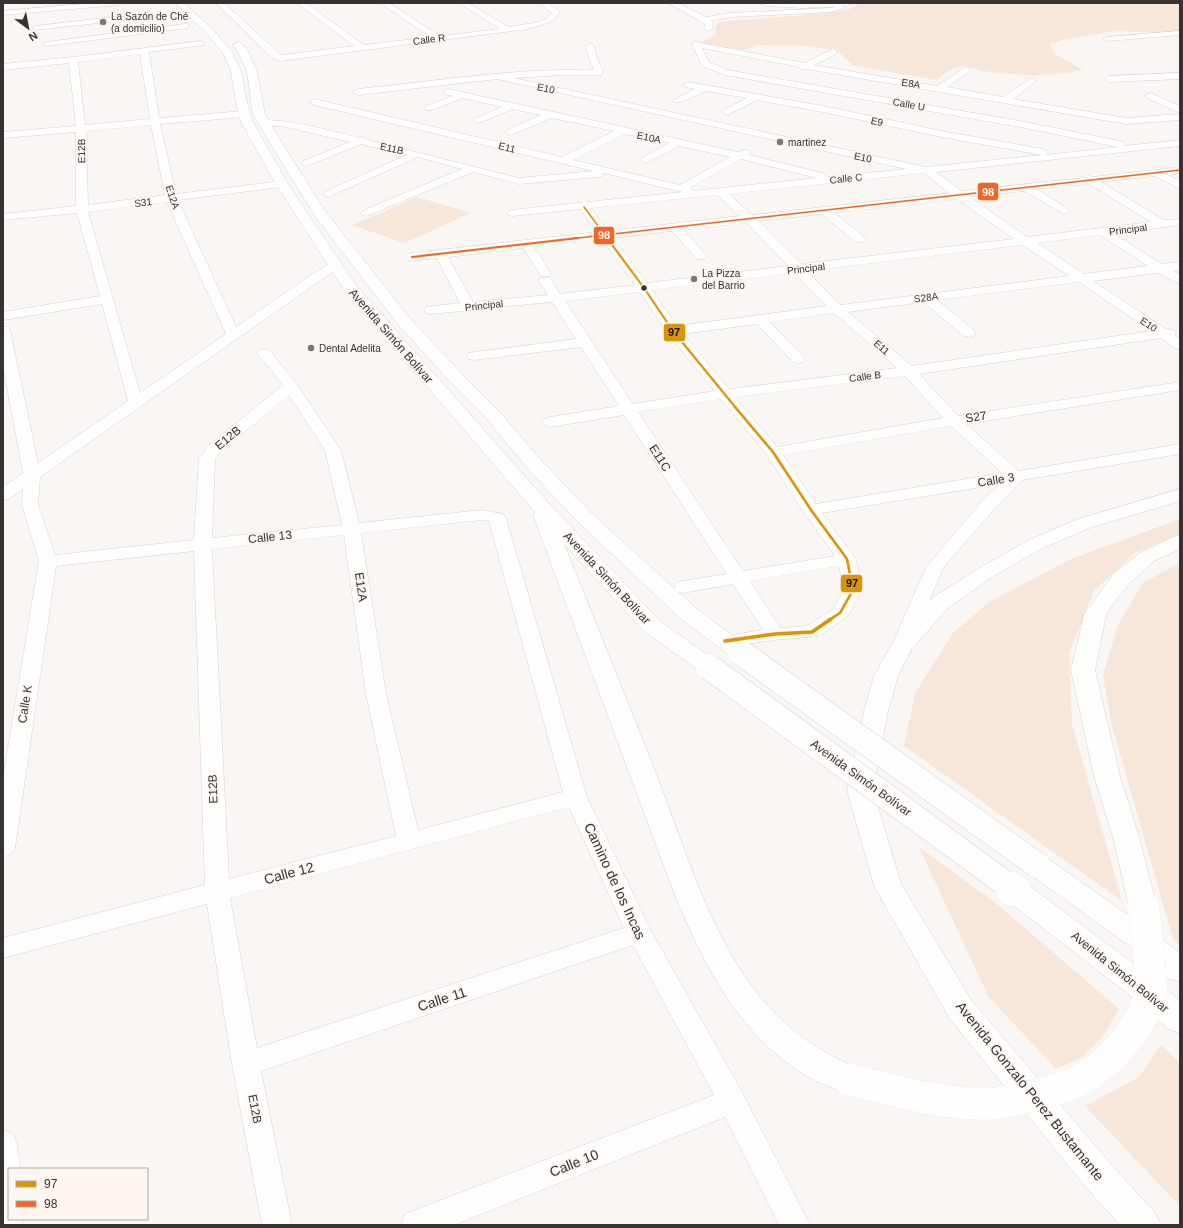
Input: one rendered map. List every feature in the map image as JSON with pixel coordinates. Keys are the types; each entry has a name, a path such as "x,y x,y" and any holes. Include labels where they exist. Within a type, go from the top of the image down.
{"main road":[{"name":"Avenida Simón Bolívar","path":"179,3 209,32 228,54 236,69 244,114 266,158 349,288 538,503 652,626 1014,890 1138,984 1180,1020"},
{"path":"768,3 802,5 848,3"},
{"name":"Avenida Simón Bolívar","path":"233,40 243,51 252,72 256,87 259,114 320,213 402,319 457,379 492,414 534,464 583,516 689,614 732,647 1145,942 1180,970"},
{"name":"Avenida Gonzalo Perez Bustamante","path":"1143,1225 1097,1174 961,1010 888,886 860,790 876,711 886,676 901,646 940,603 985,573 1034,545 1082,524 1180,495"},
{"path":"538,503 597,653 693,909 715,953 742,996 763,1022 788,1044 817,1064 850,1080 904,1093 957,1102 985,1104 1012,1101 1040,1094 1070,1085 1093,1072 1127,1039 1140,1019 1151,991 1150,962 1143,907 1126,837 1107,776 1082,670 1095,615 1107,597 1122,578 1147,557 1180,541"}],"street":[{"path":"29,16 119,3"},
{"name":"Calle R","path":"220,3 275,56 280,58 508,30 540,24 554,17 556,12 543,3"},
{"path":"301,3 362,48"},
{"path":"384,3 438,38"},
{"path":"463,3 508,30"},
{"path":"672,3 705,20 709,24 709,28 696,44"},
{"path":"705,20 731,15 831,10 840,8 837,4"},
{"path":"3,13 29,16 122,18"},
{"path":"29,16 53,53 73,60 202,43"},
{"path":"3,67 53,53 185,26"},
{"path":"1107,39 1180,33"},
{"name":"E8A","path":"696,44 806,66 1129,121 1180,117"},
{"name":"Calle U","path":"696,44 705,64 725,72 1020,124 1136,147"},
{"path":"358,92 521,74 565,72 599,73 592,56 590,46"},
{"name":"E12A","path":"144,50 155,122 171,198 233,335"},
{"path":"776,81 833,52"},
{"name":"E12B","path":"73,60 81,130 82,209 136,404"},
{"path":"940,88 966,70"},
{"path":"1109,79 1180,76"},
{"name":"E10","path":"498,77 926,170 959,195 1078,278 1180,345"},
{"path":"823,109 883,79"},
{"path":"1005,100 1031,81"},
{"name":"E9","path":"688,85 823,109 1065,160"},
{"path":"678,100 705,88"},
{"name":"E10A","path":"448,92 512,106 551,111 623,131 740,156 835,179"},
{"path":"428,108 463,95"},
{"path":"1172,95 1150,96 1180,110"},
{"path":"571,102 584,96"},
{"path":"727,112 756,97"},
{"name":"E11","path":"314,102 682,188 701,194"},
{"path":"479,120 512,106"},
{"path":"1101,106 1129,121"},
{"path":"1020,124 1040,107"},
{"path":"511,132 551,111"},
{"path":"3,136 244,114"},
{"path":"868,129 881,122"},
{"name":"E11B","path":"264,123 282,123 417,154 519,181 613,173"},
{"path":"390,130 405,124"},
{"path":"562,160 623,131"},
{"path":"307,163 375,135"},
{"path":"935,142 948,135"},
{"path":"682,188 772,137"},
{"path":"646,160 677,143"},
{"path":"1065,160 1136,147 1180,143"},
{"path":"328,194 417,154"},
{"name":"Calle C","path":"512,213 584,207 1052,157 1065,160"},
{"path":"366,214 471,168"},
{"path":"412,257 442,254 478,244 526,244 604,236 1180,170"},
{"path":"1077,172 1162,224"},
{"path":"1157,173 1180,186"},
{"name":"S31","path":"3,217 82,209 282,184"},
{"path":"1027,188 1064,211"},
{"name":"E11","path":"720,192 750,219 837,309 909,371 954,421 1016,477"},
{"path":"584,207 644,288 673,331 773,452 811,510 847,559 853,590 840,613 812,632 775,634 732,647"},
{"path":"824,211 859,239"},
{"name":"Principal","path":"431,310 644,288 1180,222"},
{"path":"675,227 701,256"},
{"path":"1104,232 1180,280"},
{"name":"E11C","path":"526,244 556,298 775,634"},
{"path":"442,254 469,307"},
{"path":"3,495 335,266"},
{"name":"S28A","path":"673,331 925,297 1180,266"},
{"path":"925,297 969,333"},
{"path":"3,316 106,299"},
{"path":"760,319 798,359"},
{"path":"3,330 32,475 30,505 48,561"},
{"name":"Calle B","path":"550,422 724,394 909,371 1180,331"},
{"path":"474,356 585,342"},
{"name":"E12A","path":"264,353 291,386 333,450 352,529 376,694 409,841"},
{"name":"E12B","path":"277,1225 246,1064 217,891 203,544 207,459 214,449 291,386"},
{"name":"S27","path":"773,452 954,421 1180,386"},
{"name":"Calle 3","path":"811,510 1180,449"},
{"path":"901,646 935,566 990,503 1016,477"},
{"path":"977,482 986,488 990,496 990,503"},
{"name":"Calle 13","path":"48,561 482,515 492,516"},
{"name":"Camino de los Incas","path":"492,516 498,518 576,797 639,933 732,1100 795,1225"},
{"path":"683,587 847,559"},
{"name":"Calle K","path":"3,848 48,561"},
{"name":"Calle 12","path":"3,948 576,797"},
{"name":"Calle 11","path":"246,1064 639,933"},
{"name":"Calle 10","path":"416,1225 732,1100"},
{"path":"3,1144 7,1186 7,1225"}],"shaded area":[{"path":"1177,3 1180,4 1180,31 1116,31 1062,40 1050,44 1055,54 1083,70 1046,75 1022,75 984,71 960,66 945,73 936,80 854,66 841,54 834,50 809,46 758,45 744,50 700,43 716,34 715,29 718,22 828,13 850,9 859,4"},
{"path":"417,197 471,213 404,243 352,225"},
{"path":"1180,519 1180,534 1135,553 1094,591 1069,653 1072,724 1122,901 904,746 915,693 953,633 989,602 1071,559"},
{"path":"1180,562 1180,945 1173,939 1111,722 1103,675 1118,625 1142,584"},
{"path":"919,847 998,905 1119,1009 1101,1039 1082,1057 1056,1069 988,996"},
{"path":"1161,1045 1180,1063 1180,1206 1085,1106 1139,1077"}],"transit line":[{"name":"98","path":"412,257 1180,170"},
{"name":"97","path":"584,207 644,288 673,331 773,452 811,510 847,559 853,590 840,613 812,632 775,634 725,641"}],"place":[{"name":"La Sazón de Ché (a domicilio)","path":"103,22"},
{"name":"martinez","path":"780,142"},
{"name":"La Pizza del Barrio","path":"694,279"},
{"name":"Dental Adelita","path":"311,348"}]}
